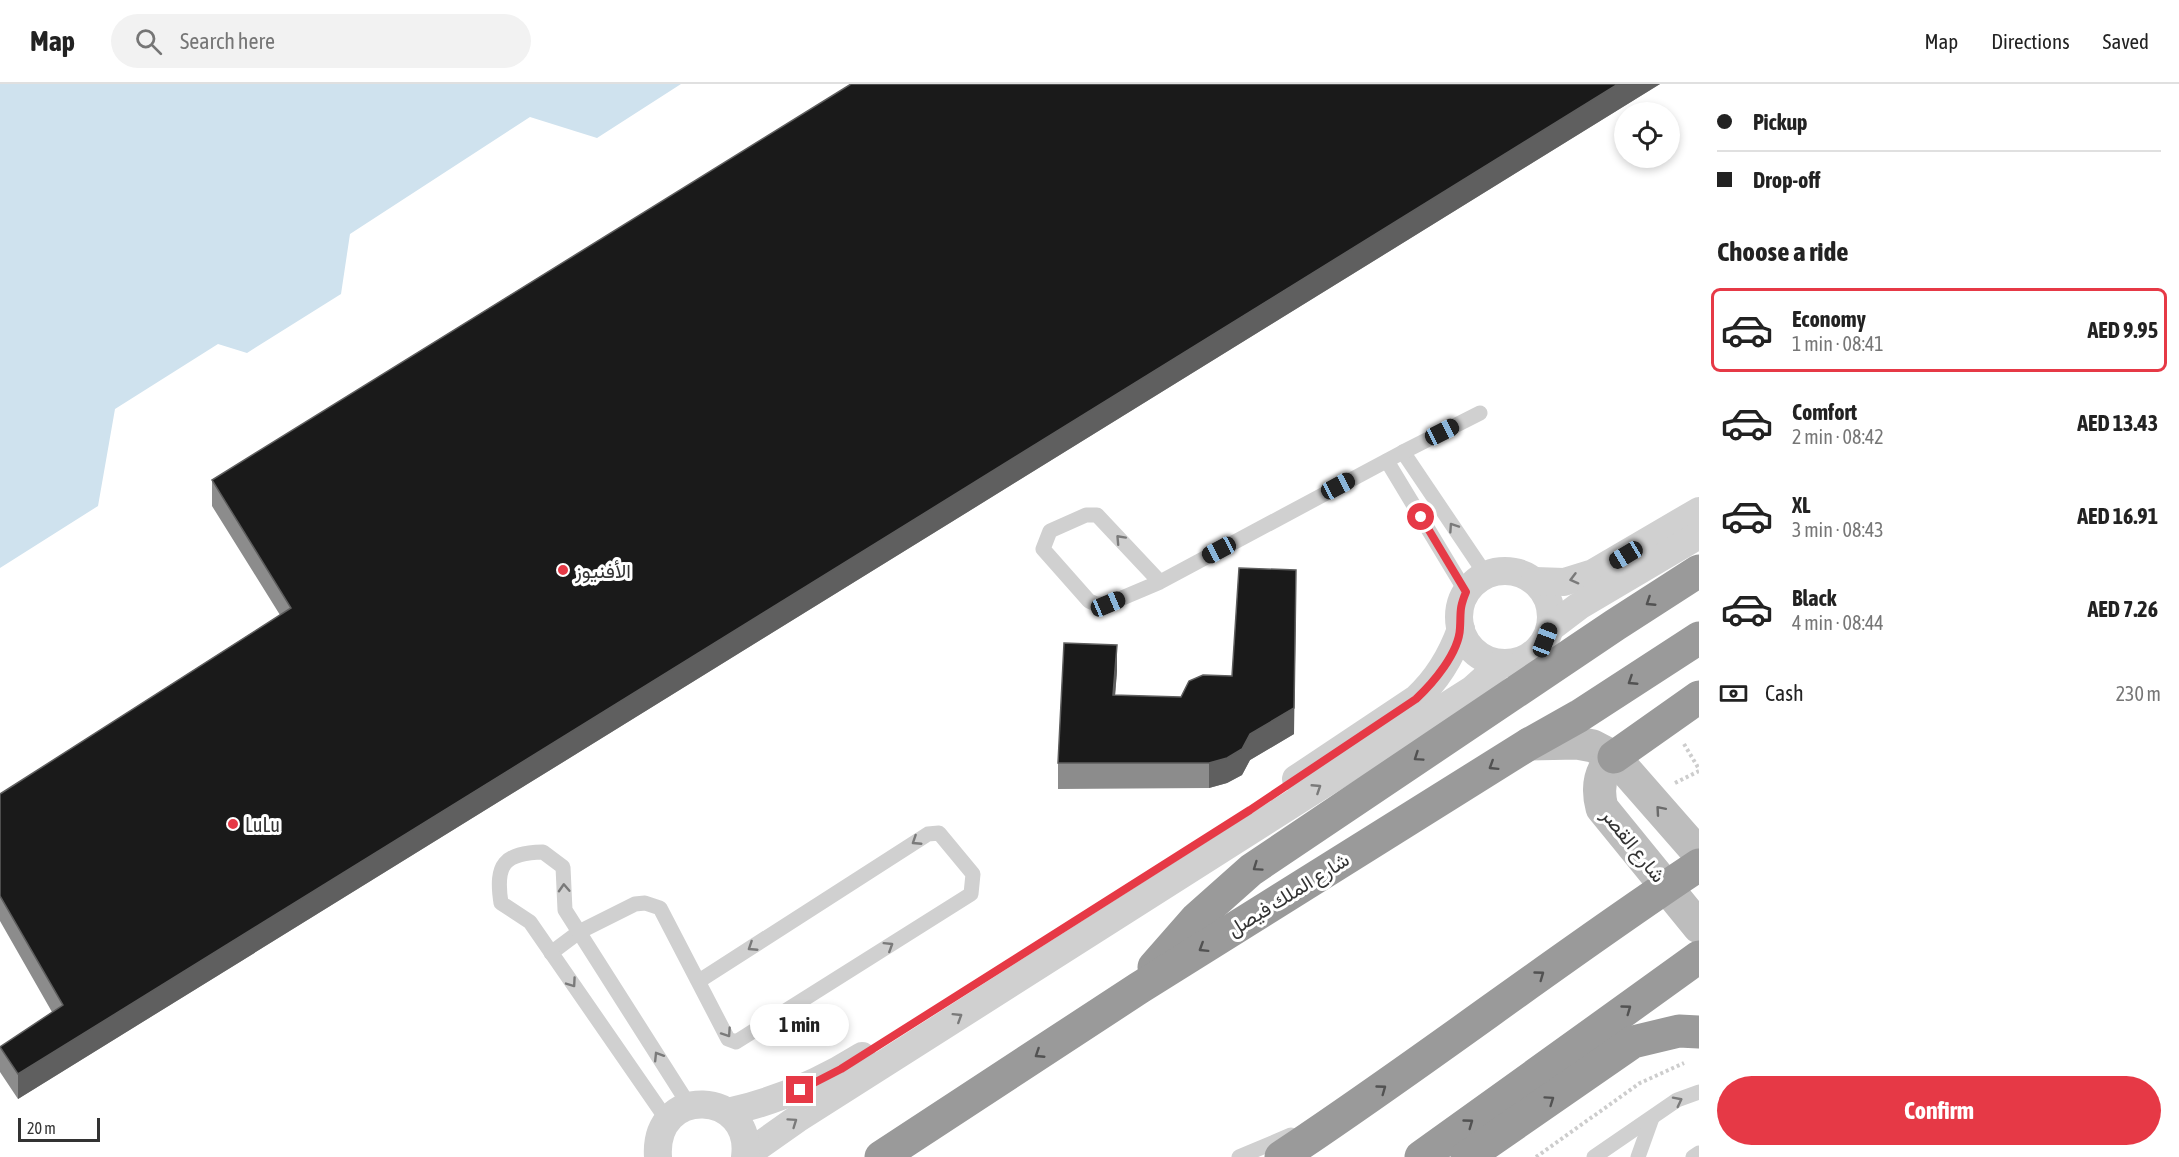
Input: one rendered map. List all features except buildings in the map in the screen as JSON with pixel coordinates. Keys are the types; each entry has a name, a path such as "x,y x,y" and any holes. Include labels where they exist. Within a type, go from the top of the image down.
{"highway":[{"path":"1138,988 1197,918 1251,870 1699,571"},
{"name":"شارع الملك فيصل","path":"881,1157 1138,988 1529,744 1579,716 1699,638"},
{"path":"1614,757 1699,697"},
{"path":"1281,1157 1352,1110 1613,922 1699,865"},
{"path":"1421,1157 1699,957"},
{"path":"1467,1157 1633,1042 1679,1031 1699,1032"}],"main road":[{"name":"شارع القصر","path":"1529,744 1576,743 1593,746 1614,757 1699,854"},
{"name":"شارع القصر","path":"1614,757 1607,764 1602,775 1599,797 1602,808 1699,927"}],"street":[{"path":"1535,581 1564,582 1593,573 1699,511"},
{"path":"1550,628 1579,606 1699,535"},
{"path":"1498,572 1524,575 1535,581 1549,603 1552,616 1545,640 1537,650 1527,658 1502,663 1488,660 1476,652 1466,642 1459,616 1461,604 1476,584 1498,572"},
{"path":"728,1112 786,1096 841,1069 1250,810 1416,699 1428,688 1448,661 1461,629"},
{"path":"745,1156 797,1119 1473,689 1502,663"},
{"path":"658,1157 657,1144 660,1131 678,1113 703,1104 716,1106 737,1120 746,1143 745,1156"}],"lane":[{"path":"1160,582 1097,515 1086,515 1050,531 1045,541 1043,549 1089,601 1096,604 1108,604 1160,582 1480,413"},
{"path":"1403,452 1476,584"},
{"path":"1387,461 1476,584"},
{"path":"550,953 579,932 635,904 645,903 660,908 728,1039 736,1042 970,894 973,874 939,833 928,834 699,981"},
{"path":"543,852 563,867 565,910 678,1113 550,953 530,922 501,903 498,880 506,863 520,853 543,852"},
{"path":"1594,1157 1677,1100 1699,1092"},
{"path":"1239,1157 1352,1110"},
{"path":"1638,1157 1652,1118"},
{"path":"1693,1157 1699,1153"}],"path":[{"path":"1536,1157 1640,1083 1684,1063 1691,1063"}],"water":[{"path":"0,84 681,84 597,138 530,117 350,234 341,294 247,353 218,344 115,409 98,506 0,568"}],"place":[{"name":"الأفنيوز","path":"563,570"},
{"name":"LuLu","path":"233,824"}],"route":[{"path":"800,1090 841,1069 1250,810 1416,699 1428,688 1448,661 1455,645 1461,629 1459,616 1466,592 1421,517"}]}
